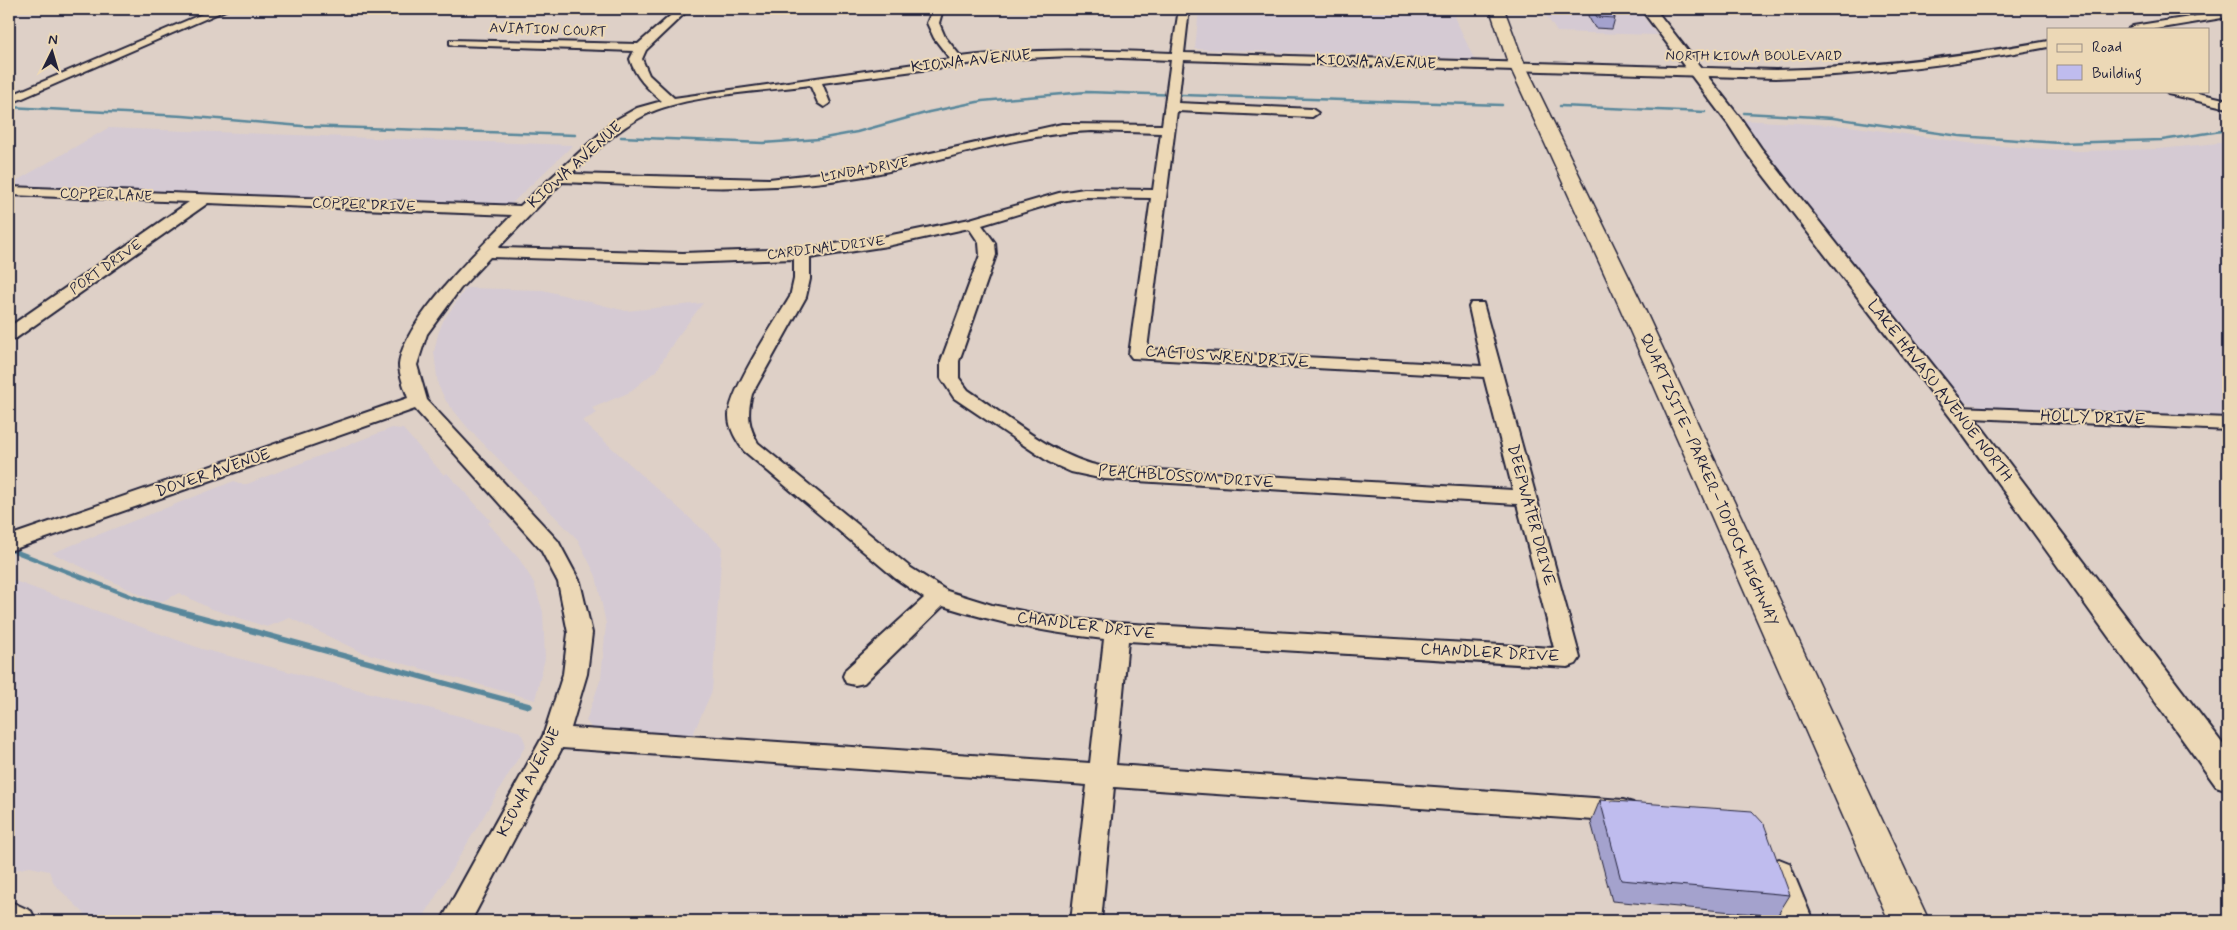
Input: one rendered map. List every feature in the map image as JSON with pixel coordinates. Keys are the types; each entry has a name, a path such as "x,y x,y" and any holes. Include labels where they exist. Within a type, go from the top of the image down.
{"highway":[{"name":"QUARTZSITE–PARKER–TOPOCK HIGHWAY","path":"1482,9 1490,26 1506,40"},
{"name":"QUARTZSITE–PARKER–TOPOCK HIGHWAY","path":"1497,9 1506,26 1506,40 1518,67 1628,299 1909,921"}],"main road":[{"name":"LAKE HAVASU AVENUE NORTH","path":"1648,9 1736,122 1754,151 1959,413 2228,776"}],"street":[{"path":"9,100 223,9"},
{"path":"671,102 638,70 636,60 641,48 684,9"},
{"path":"938,9 933,23 940,38 958,60"},
{"name":"CACTUS WREN DRIVE","path":"1184,9 1161,194 1138,354 1492,372"},
{"path":"2139,28 2228,14"},
{"name":"AVIATION COURT","path":"454,42 641,48"},
{"name":"NORTH KIOWA BOULEVARD","path":"1518,67 1825,74 1879,69 2045,47"},
{"name":"KIOWA AVENUE","path":"456,921 555,737 575,674 580,633 569,582 550,546 418,401 408,365 418,333 454,286 524,212 619,124 642,111 671,102 958,60 1036,53 1518,67"},
{"path":"814,80 824,103"},
{"path":"2176,92 2228,104"},
{"path":"1172,107 1312,113"},
{"name":"LINDA DRIVE","path":"559,178 715,183 798,180 876,170 1027,134 1062,128 1168,129"},
{"name":"COPPER LANE","path":"9,191 204,199"},
{"name":"CARDINAL DRIVE","path":"486,252 683,258 802,254 887,241 974,223 1059,197 1084,193 1161,194"},
{"name":"COPPER DRIVE","path":"204,199 524,212"},
{"name":"PORT DRIVE","path":"9,335 204,199"},
{"name":"PEACHBLOSSOM DRIVE","path":"974,223 987,243 988,255 950,361 950,378 962,394 1056,458 1078,468 1104,473 1527,498"},
{"name":"CHANDLER DRIVE","path":"802,254 802,280 798,297 743,394 739,407 738,426 751,446 903,573 939,597 1010,617 1053,625 1117,632 1568,658"},
{"name":"DEEPWATER DRIVE","path":"1478,307 1492,372 1568,658"},
{"name":"DOVER AVENUE","path":"9,544 418,401"},
{"name":"HOLLY DRIVE","path":"1959,413 2228,424"},
{"path":"855,676 939,597"},
{"path":"1086,921 1117,632"},
{"path":"555,737 1103,773 1650,812"},
{"path":"1770,848 1798,921"},
{"path":"9,914 21,921"}],"shaded area":[{"path":"1199,9 1451,9 1474,59 1195,49"},
{"path":"1542,9 1638,10 1657,35 1557,32"},
{"path":"1743,120 1849,126 1982,145 2079,151 2160,149 2228,142 2228,418 1980,406 1962,402 1951,396"},
{"path":"108,128 573,145 510,205 9,185"},
{"path":"466,288 543,290 626,311 703,303 675,340 657,370 628,393 592,408 597,413 582,421 722,547 712,691 693,734 594,731 586,721 601,678 606,624 596,576 578,540 467,427 446,401 438,385 434,352 438,334 443,321"},
{"path":"392,428 403,429 444,475 447,473 491,521 488,523 520,560 534,583 543,612 545,658 535,700 361,652 290,618 267,627 209,608 179,593 163,601 154,601 52,553 234,481 238,484 247,484"},
{"path":"9,579 202,649 521,732 526,745 421,921 91,920 54,884 49,871 30,867 9,871"}],"building":[{"path":"1592,9 1609,9 1615,18 1597,17"},
{"path":"1600,800 1752,811 1764,824 1790,895 1621,880"}],"waterway":[{"path":"621,137 763,143 819,139 857,132 929,112 982,101 1086,92 1502,105"},
{"path":"1560,106 1705,112"},
{"path":"9,107 183,116 302,126 575,135"},
{"path":"1744,113 1833,118 1959,136 2060,143 2162,140 2228,130"},
{"path":"9,549 146,602"},
{"path":"146,602 529,706"}]}
